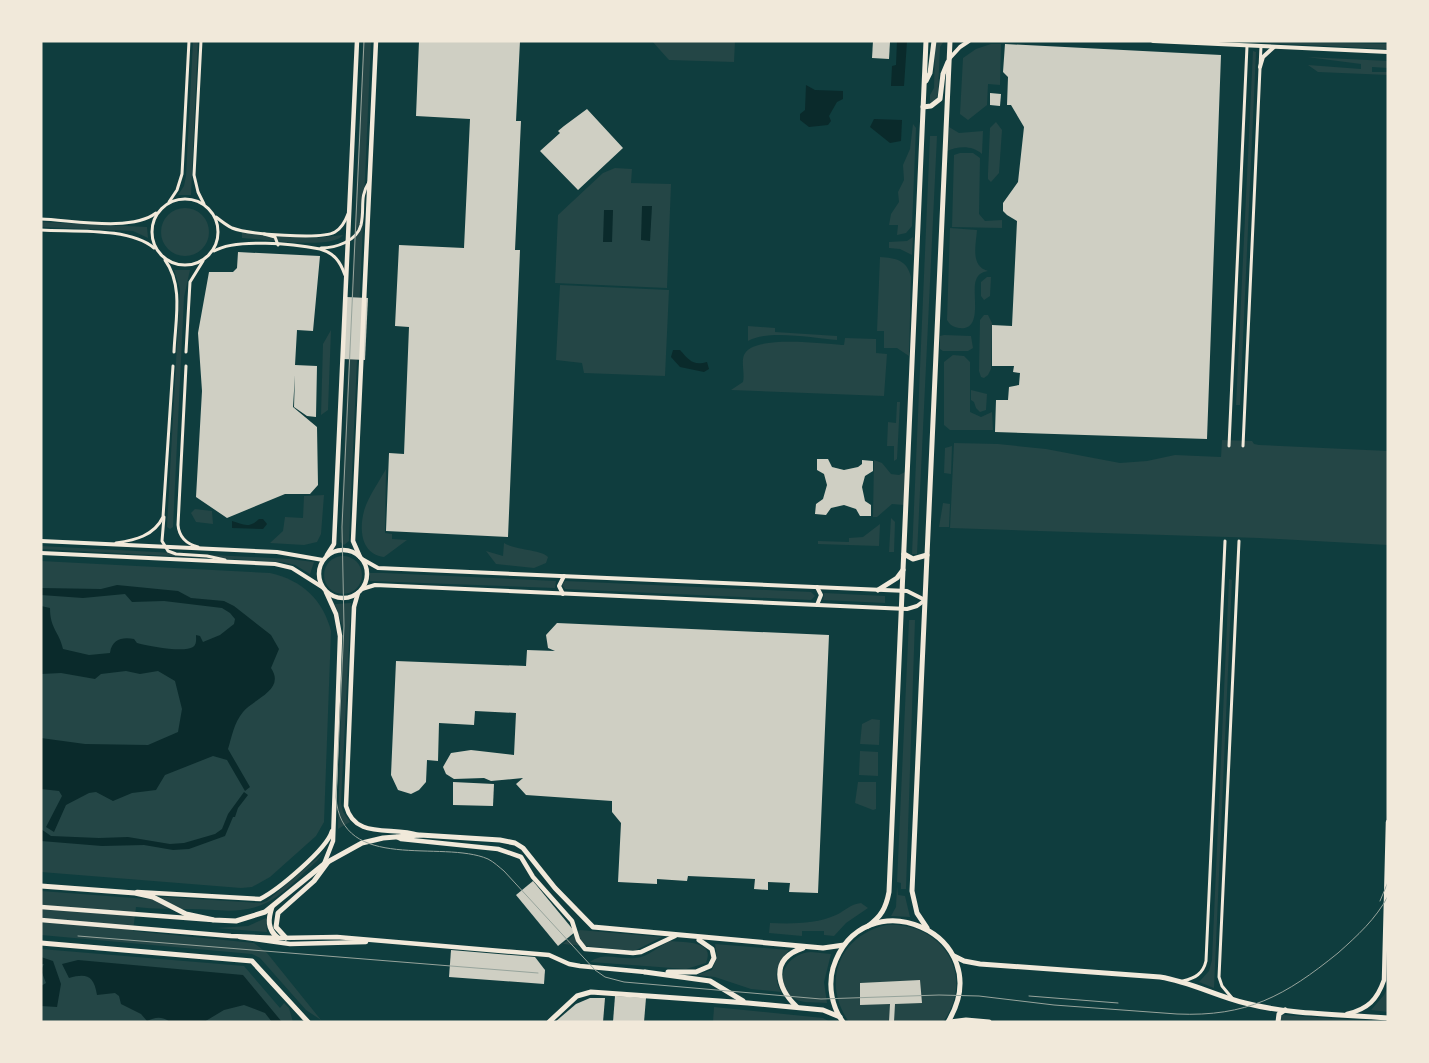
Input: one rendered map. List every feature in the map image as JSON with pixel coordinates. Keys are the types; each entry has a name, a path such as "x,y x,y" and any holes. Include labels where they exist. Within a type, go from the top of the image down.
{"main road":[{"path":"324,864 332,847 340,636 336,614 322,587 318,574 323,560 334,544 357,41"},
{"path":"376,41 353,542 367,574 354,607 346,806 351,818 361,828 408,831 420,836"},
{"path":"841,1019 834,1003 831,979 836,958 844,945 881,915 887,904 889,892 926,41"},
{"path":"924,84 930,73 934,41"},
{"path":"927,928 917,913 912,900 950,41"},
{"path":"923,107 931,106 940,99 943,74 949,59"},
{"path":"327,555 340,550 348,550 361,558"},
{"path":"904,554 913,559 923,558 927,555"},
{"path":"878,590 897,578 903,570"},
{"path":"326,592 345,599 358,593"},
{"path":"41,886 260,899 320,851 329,840 333,817"},
{"path":"1345,1014 1361,1011 1372,1003 1379,993 1384,980 1388,822"},
{"path":"396,836 401,839 498,849 521,857 533,877 572,921 578,940 586,949 633,954 675,936"},
{"path":"41,907 214,920 246,919 272,907 324,864 353,846 396,836 420,836 515,842 523,848 590,926 675,936 810,947 830,948 844,945"},
{"path":"286,938 276,927 278,913 314,882 330,860"},
{"path":"127,892 153,897 186,914 214,920"},
{"path":"272,907 269,923 272,932 278,938"},
{"path":"41,920 231,936 278,938 337,937 549,955 569,964 580,966 710,981 748,1003"},
{"path":"868,926 883,921 898,920 913,922 927,928 942,940 954,956 960,978 958,1002 949,1022 989,1022"},
{"path":"231,936 276,944 329,944 375,941"},
{"path":"645,972 696,972 706,969 714,958 712,949 706,942 693,937"},
{"path":"41,943 252,961 308,1022"},
{"path":"798,1008 783,990 780,974 782,965 790,954 801,948 810,947"},
{"path":"954,956 964,961 980,964 1183,981 1235,1000 1286,1010 1388,1018"},
{"path":"549,1022 577,996 587,992 823,1010 841,1019"},
{"path":"1278,1022 1279,1014 1286,1010"}],"street":[{"path":"157,250 152,233 154,221 177,190 182,174 189,41"},
{"path":"201,41 194,175 198,192 218,225 218,237 212,253"},
{"path":"949,59 960,47 969,41"},
{"path":"1153,41 1388,52"},
{"path":"1243,446 1261,46 1256,41"},
{"path":"1229,446 1247,46"},
{"path":"1260,67 1263,58 1274,47"},
{"path":"313,248 332,247 349,240 360,228 362,194 369,181"},
{"path":"167,204 187,199 206,206"},
{"path":"41,219 127,223 144,220 160,211"},
{"path":"264,234 329,235 342,227 350,211"},
{"path":"213,216 232,228 275,238 278,245"},
{"path":"41,230 126,235 143,240 157,250 173,273 177,290 174,352"},
{"path":"186,352 190,282 205,259 212,253 233,244 278,245 328,251 338,260 347,283"},
{"path":"164,258 184,266 205,259"},
{"path":"174,366 162,541 168,551 176,554 205,555 233,562"},
{"path":"186,366 178,525 179,533 185,541 204,548"},
{"path":"110,544 132,541 146,535 158,526 164,513"},
{"path":"1183,981 1199,974 1204,969 1206,961 1225,540"},
{"path":"41,541 277,552 323,560"},
{"path":"1235,1000 1227,994 1219,977 1239,541"},
{"path":"41,553 275,564 292,568 322,587"},
{"path":"361,558 378,568 902,591 917,595 925,600 912,608 901,609 375,586 362,588"},
{"path":"563,594 559,584 564,576"},
{"path":"816,605 821,595 817,587"}],"shaded area":[{"path":"193,41 198,41 191,195 178,195 184,186 186,176"},
{"path":"363,41 371,41 349,541 344,545 340,542"},
{"path":"652,41 735,41 734,62 669,60"},
{"path":"897,41 907,41 904,86 891,86 892,66 896,65"},
{"path":"937,41 944,41 940,47 938,93 936,99 930,103 930,95 934,88 935,45"},
{"path":"1263,41 1388,44 1388,49 1267,43"},
{"path":"991,44 1001,44 1000,85 988,84 987,105 968,120 960,114 963,58 976,49"},
{"path":"1253,51 1256,52 1240,405 1236,405"},
{"path":"1307,57 1388,61 1388,68 1372,67 1372,72 1388,72 1388,75 1318,72 1308,65 1361,69 1361,64"},
{"path":"806,85 815,90 843,91 843,99 837,102 829,116 831,121 828,125 809,127 800,120 800,114 805,110"},
{"path":"874,119 902,120 901,141 890,143 870,127"},
{"path":"996,122 1002,130 999,173 991,182 988,179 990,128"},
{"path":"913,124 916,128 912,226 906,233 897,235 898,225 889,225 891,214 899,202 898,192 904,180 903,165 910,149"},
{"path":"949,127 959,133 983,131 982,154 974,149 965,147 947,151"},
{"path":"930,136 937,136 917,554 912,554"},
{"path":"973,153 980,158 979,214 985,221 1002,220 1002,228 952,227 954,155"},
{"path":"615,168 632,169 631,183 671,184 667,288 555,283 558,215 603,173"},
{"path":"642,206 652,206 650,241 641,240"},
{"path":"180,208 190,208 202,215 209,227 209,237 202,249 190,256 180,256 172,252 165,245 161,237 161,227 165,219 172,212"},
{"path":"604,210 613,210 612,242 603,242"},
{"path":"41,222 147,227 148,238 133,231 41,227"},
{"path":"950,228 977,230 976,260 982,268 988,271 980,274 976,280 974,317 972,323 967,327 955,327 947,320"},
{"path":"242,232 316,238 343,235 326,242 311,243 242,238"},
{"path":"913,237 912,255 900,249 889,248 889,242 907,241"},
{"path":"880,257 891,258 904,263 911,277 909,356 897,348 884,348 884,331 877,331"},
{"path":"174,270 190,270 184,297 173,527 170,529 167,527 180,289"},
{"path":"987,277 991,277 990,296 984,300 981,296 981,282"},
{"path":"560,285 669,290 665,376 584,373 582,363 556,360"},
{"path":"984,315 988,315 992,323 991,369 984,378 981,377 979,371 980,320"},
{"path":"748,326 775,328 775,332 837,336 837,340 779,335 757,337 748,341"},
{"path":"331,330 328,410 321,415 323,344"},
{"path":"940,336 971,336 973,348 968,351 943,351 940,349"},
{"path":"845,338 876,339 876,353 887,354 884,396 731,390 743,382 743,358 750,348 774,342 844,345"},
{"path":"673,350 680,350 695,363 707,362 709,369 704,372 680,367 671,357"},
{"path":"953,355 964,356 970,362 970,412 981,417 992,412 993,430 950,430 944,425 944,362"},
{"path":"971,390 987,394 986,410 980,412 976,408 971,400"},
{"path":"897,402 900,402 897,459 894,461 894,446 887,446 888,422 896,423"},
{"path":"1222,440 1252,441 1254,444 1259,445 1388,451 1388,545 1259,538 950,528 954,443 998,444 1046,449 1120,463 1147,461 1175,455 1221,457"},
{"path":"952,446 951,474 944,473 945,448"},
{"path":"874,460 882,463 891,474 899,475 905,472 904,505 892,504 877,517 873,517"},
{"path":"386,469 385,533 392,534 392,539 407,540 384,557 376,555 366,546 362,533 362,518 371,495"},
{"path":"324,495 321,534 317,542 304,545 270,543 283,531 285,517 303,518 304,496"},
{"path":"943,503 950,504 949,527 939,527"},
{"path":"195,509 212,511 213,524 196,522 191,513"},
{"path":"891,518 895,522 894,552 889,552"},
{"path":"259,519 263,519 267,524 263,529 232,528 232,521 249,525"},
{"path":"880,524 879,546 818,544 818,541 849,542 849,538 863,537"},
{"path":"504,543 545,555 548,557 546,563 534,568 496,564 486,551 503,556"},
{"path":"41,546 290,559 314,562 310,574 295,565 282,562 41,549"},
{"path":"343,556 356,562 362,575 356,588 343,594 330,588 324,575 330,562"},
{"path":"41,561 270,573 301,586 317,601 323,610 331,631 324,822 316,836 270,877 252,887 241,888 41,872"},
{"path":"370,573 556,581 555,588 370,581"},
{"path":"1229,579 1232,580 1214,988 1199,982 1209,971 1212,960"},
{"path":"565,581 811,592 815,596 811,600 565,589 562,585"},
{"path":"117,585 178,591 191,598 224,601 234,606 271,635 279,649 271,668 275,676 274,682 266,693 240,716 228,749 250,787 245,791 227,760 213,756 165,775 156,790 132,793 113,801 96,792 89,793 66,805 54,832 46,827 62,796 59,791 41,789 41,738 85,744 148,745 178,732 182,709 175,681 158,671 140,674 126,671 101,674 95,679 61,673 41,674 41,606 50,608 51,621 63,649 89,655 110,653 115,642 125,638 134,639 137,643 158,647 189,649 195,644 196,635 200,636 203,642 220,635 234,624 235,619 222,608 164,601 132,602 125,594 83,598 41,595 41,588 101,589"},
{"path":"824,593 885,596 885,603 823,600"},
{"path":"351,603 341,803 343,812 350,822 338,829 343,628 335,604"},
{"path":"909,620 915,620 906,889 901,889 901,883 897,882"},
{"path":"872,719 880,720 879,745 860,744 862,724"},
{"path":"860,751 878,752 878,776 859,775"},
{"path":"858,782 876,782 876,809 873,810 855,803"},
{"path":"244,792 248,795 238,808 225,836 189,849 173,850 144,845 102,846 41,841 41,829 51,836 128,837 170,844 184,843 215,834 222,829 228,814"},
{"path":"323,853 317,861 288,887 276,897 260,906 230,911 136,907 133,931 254,943 267,953 321,1020 306,1010 260,958 252,954 41,935 41,891 147,899 166,897 261,903 267,901"},
{"path":"897,886 898,895 905,896 910,917 891,916 896,907"},
{"path":"861,903 868,908 846,923 834,936 824,935 824,931 802,931 802,936 769,933 770,923 812,922 836,915 851,906"},
{"path":"266,918 267,932 216,928 248,926"},
{"path":"886,925 906,926 923,932 937,942 948,954 954,970 956,986 953,1004 943,1022 849,1022 836,992 836,977 839,963 846,950 856,939"},
{"path":"580,930 662,937 634,951 563,944"},
{"path":"670,941 703,946 707,950 706,963 686,969 590,962 606,956 640,957 649,954"},
{"path":"715,944 789,950 781,960 776,975 781,992 751,989 715,977 697,975 712,970 717,957"},
{"path":"41,949 244,966 280,1008 284,1003 289,1008 293,1022 41,1022"},
{"path":"811,952 831,954 824,982 827,1003 799,1001 787,993 783,985 782,978 788,963 802,954"},
{"path":"41,957 53,961 61,984 57,1007 41,1006 41,986 46,983 41,970 44,964 41,964"},
{"path":"78,960 243,975 282,1022 272,1022 265,1013 244,1005 224,1010 204,1022 170,1022 158,1018 147,1021 141,1014 121,1004 119,996 115,993 97,995 94,983 88,977 69,978 62,964"},
{"path":"1388,987 1388,1012 1371,1010 1384,995"},
{"path":"714,1007 823,1018 830,1022 713,1022"},
{"path":"1283,1015 1383,1022 1281,1022 1280,1017"}],"building":[{"path":"419,41 520,41 516,121 521,121 515,250 520,250 508,537 386,531 389,453 404,454 409,327 395,326 399,245 464,248 470,119 416,116"},
{"path":"873,41 890,42 889,59 872,58"},
{"path":"1005,44 1221,55 1207,439 995,432 996,400 1008,400 1009,387 1019,385 1020,373 1013,372 1014,366 992,366 992,325 1012,326 1017,221 1003,211 1003,203 1018,182 1024,127 1011,105 1007,105 1008,77 1003,72"},
{"path":"990,93 1001,94 1000,106 990,105"},
{"path":"587,109 623,148 578,190 540,151 560,133 558,131"},
{"path":"238,252 320,256 313,331 297,330 295,365 317,366 316,417 307,416 294,407 295,375 293,407 317,427 318,485 310,494 285,494 227,518 196,497 202,391 198,333 209,272 233,272 237,268"},
{"path":"346,297 368,298 365,360 343,359"},
{"path":"817,459 828,459 832,467 844,470 858,467 862,464 862,460 873,461 873,471 865,476 862,487 865,501 871,505 871,516 860,516 856,509 844,505 831,508 826,515 815,514 816,504 823,499 827,485 824,474 817,470"},
{"path":"557,623 829,635 818,893 789,892 790,883 768,882 768,890 754,889 755,879 688,876 687,881 657,879 657,884 618,882 621,823 612,812 612,801 526,795 516,784 523,778 491,781 484,778 454,779 446,774 443,767 451,753 471,750 514,755 516,713 475,711 474,725 439,723 438,761 427,760 426,782 419,790 411,794 398,790 391,775 396,661 526,666 527,650 555,651 548,648 546,635"},
{"path":"453,782 494,784 493,806 453,805"},
{"path":"533,881 575,932 558,946 516,895"},
{"path":"451,950 535,957 545,970 544,984 449,977"},
{"path":"920,980 922,1003 895,1004 894,1022 889,1022 890,1004 860,1005 860,983"},
{"path":"615,996 646,998 644,1022 613,1022"},
{"path":"590,998 605,998 603,1022 555,1022 576,1004"}],"tram line":[{"path":"364,41 342,527 344,626 336,797 342,821 355,836 374,845 397,849 468,854 490,860 504,871 595,970 605,977 624,982 821,999 939,995 979,996 1054,1005 1177,1014 1224,1012 1264,1001 1282,992 1319,968 1366,927 1388,896"},
{"path":"1380,901 1388,882"},
{"path":"78,936 538,973"},
{"path":"1029,996 1118,1003"}]}
